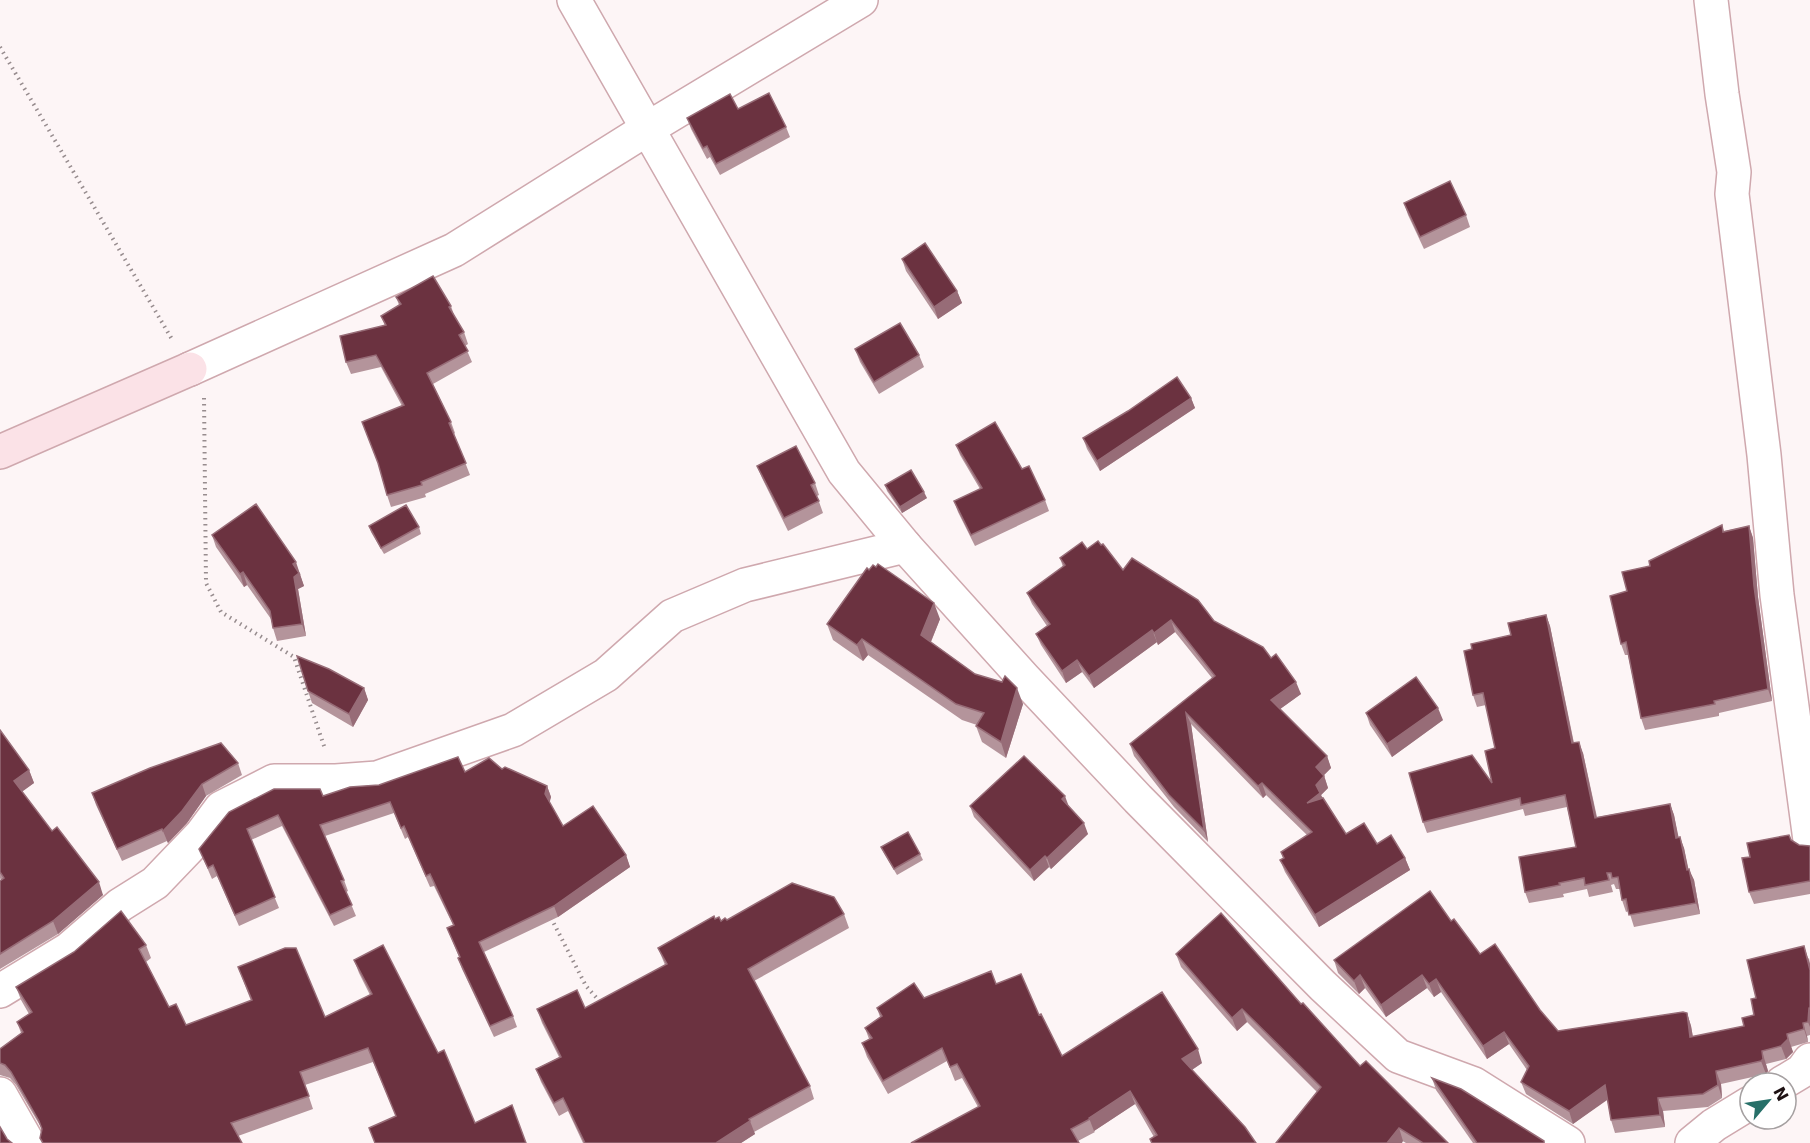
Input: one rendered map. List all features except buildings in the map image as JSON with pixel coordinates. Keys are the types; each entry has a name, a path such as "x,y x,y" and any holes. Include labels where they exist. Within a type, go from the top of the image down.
{"street":[{"path":"574,0 844,472 905,546 1024,678 1138,799 1323,986 1398,1056 1474,1084 1568,1143"},
{"path":"0,452 454,250 647,129 861,0"},
{"path":"1711,0 1734,172 1732,194 1764,455 1778,595 1810,840"},
{"path":"0,991 69,950 120,904 155,883 201,835 221,808 274,781 336,781 377,778 513,730 606,675 672,616 745,585 905,546"},
{"path":"1798,1073 1810,1060"},
{"path":"0,1094 28,1143"},
{"path":"1692,1143 1714,1125 1738,1110"}],"path":[{"path":"0,47 190,369 204,398 206,583 221,612 294,657 336,781"},
{"path":"549,913 586,986 607,1010"}]}
